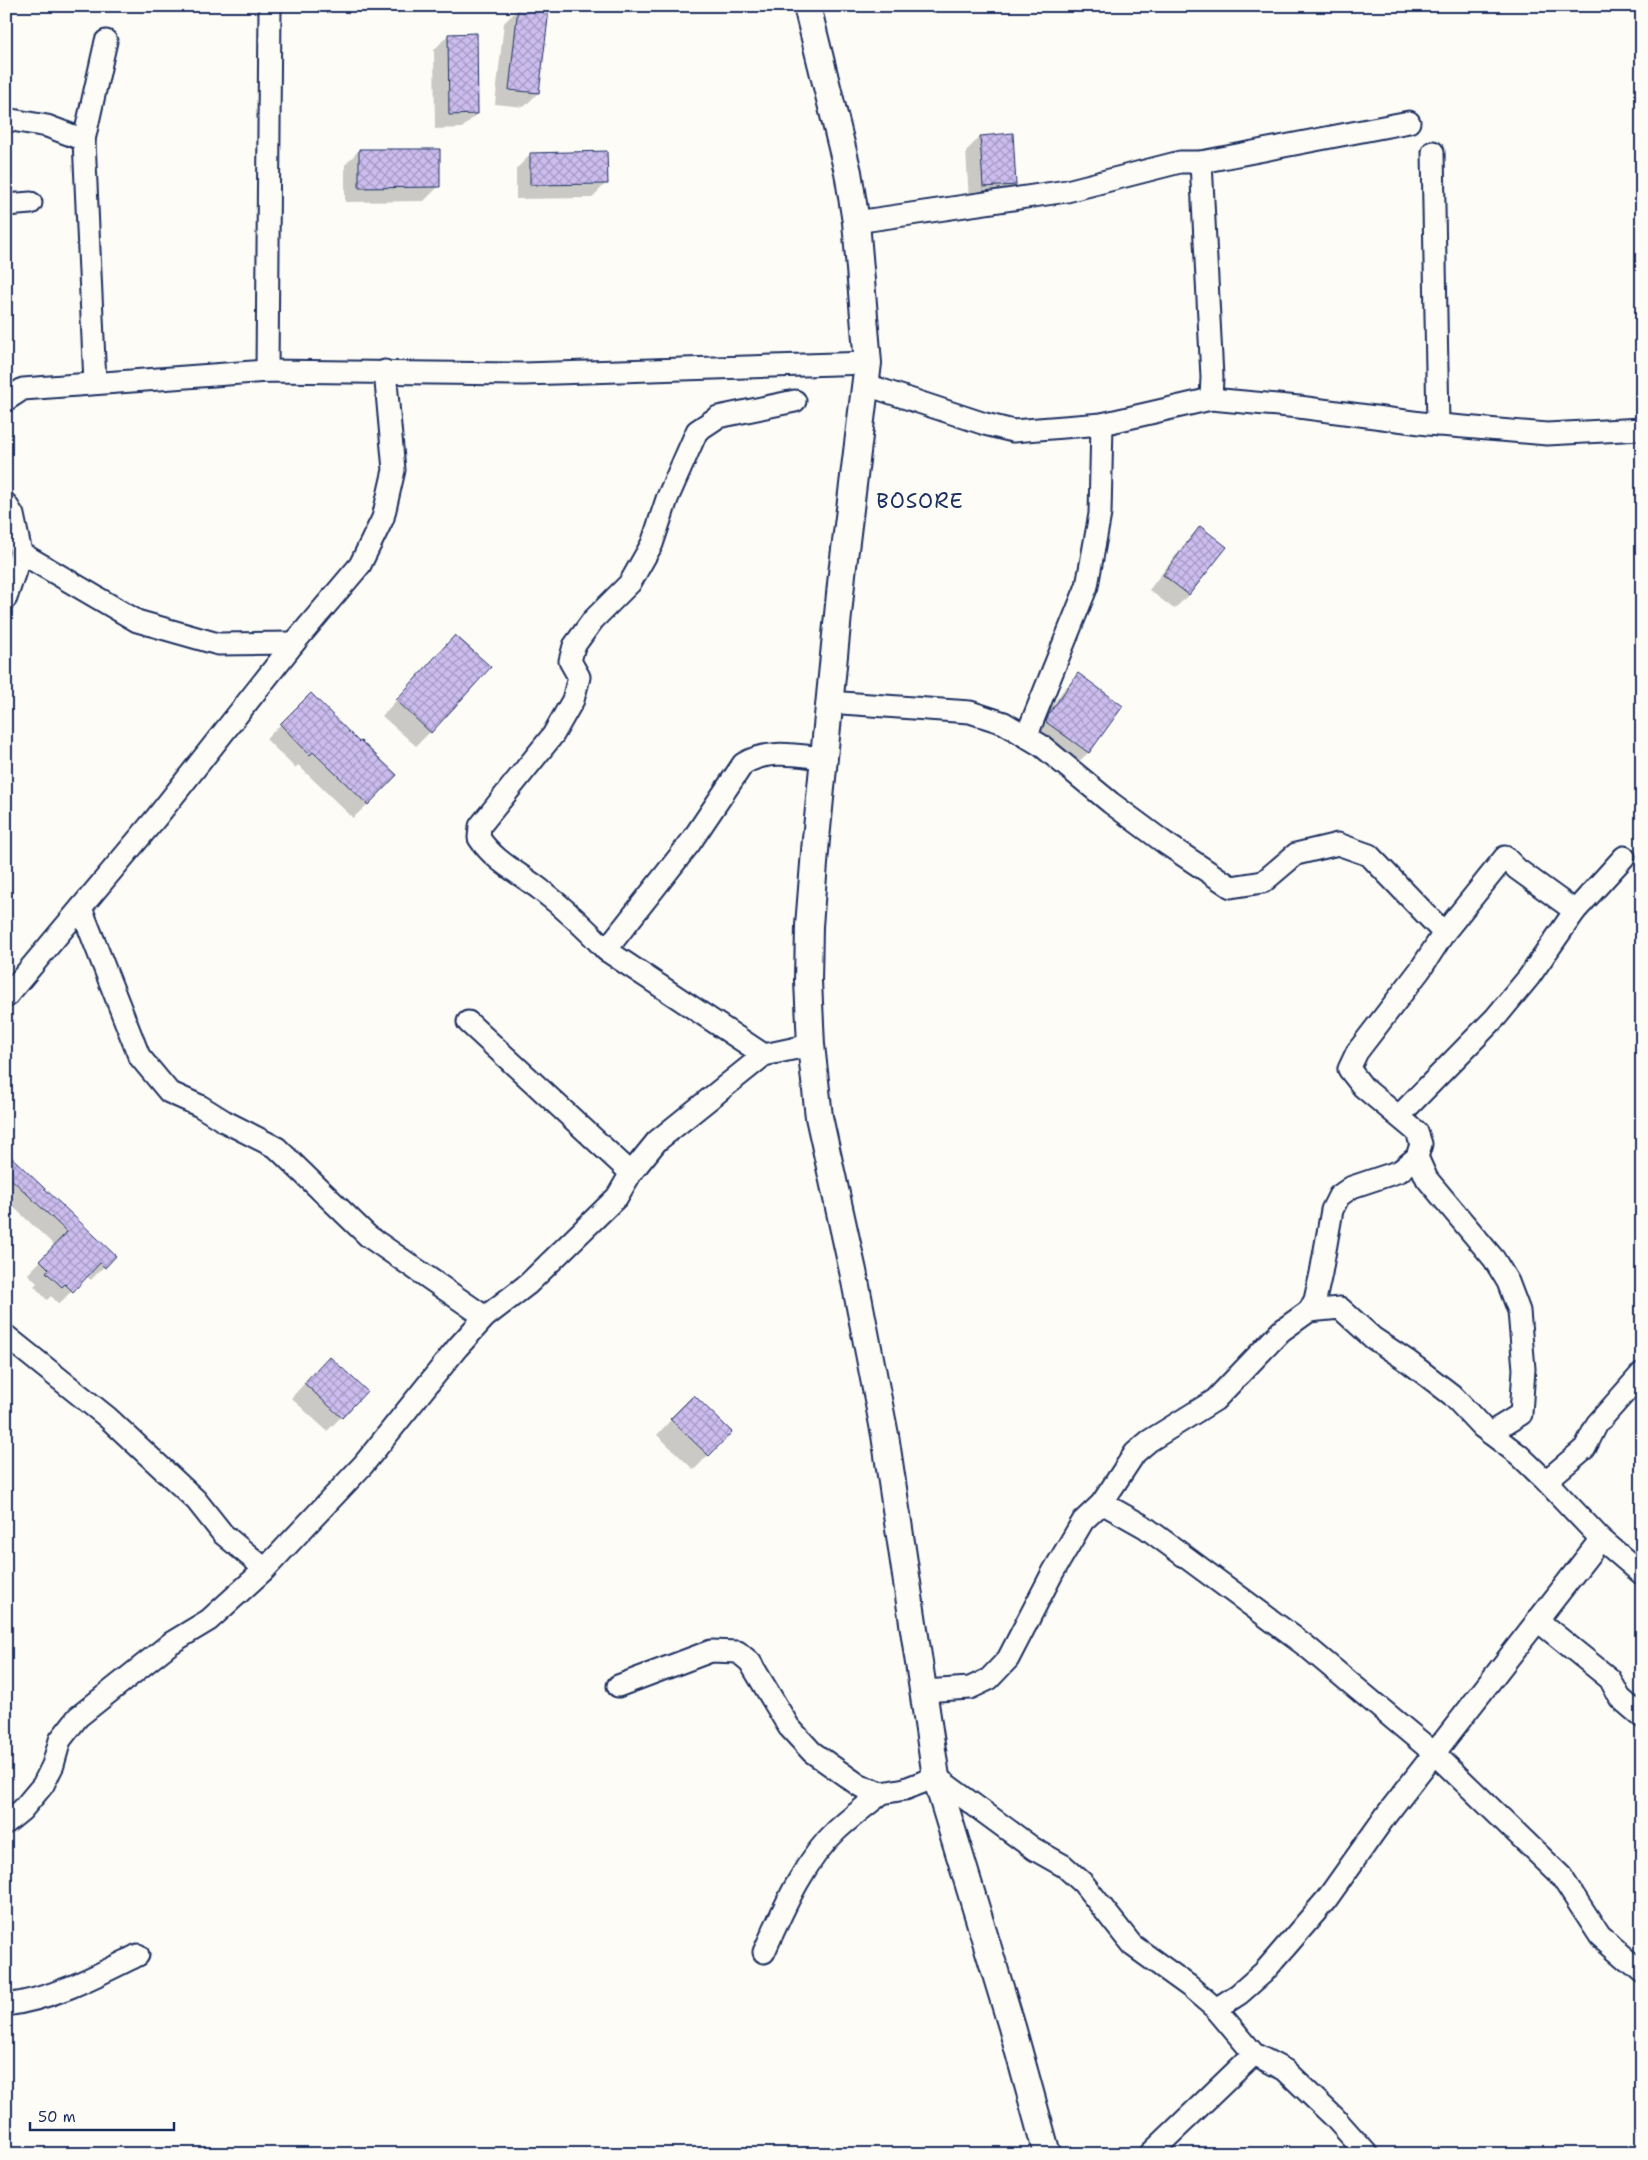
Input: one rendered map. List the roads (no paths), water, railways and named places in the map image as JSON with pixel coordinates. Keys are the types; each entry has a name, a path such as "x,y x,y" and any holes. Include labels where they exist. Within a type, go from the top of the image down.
{"street":[{"path":"267,371 270,6"},
{"path":"806,6 848,172 856,222 866,373 828,702 809,926 808,981 811,1046 819,1117 853,1271 885,1435 936,1777 1009,2018 1047,2154"},
{"path":"95,382 84,140 106,41"},
{"path":"6,119 47,126 84,140"},
{"path":"856,222 1067,191 1180,162 1201,162 1409,122"},
{"path":"1433,152 1438,425"},
{"path":"1201,162 1212,377 1210,399"},
{"path":"6,205 31,203"},
{"path":"6,400 23,389 95,382 267,371 524,374 866,373 985,424 1013,431 1102,424 1210,399 1299,407 1438,425 1547,434 1642,430"},
{"path":"6,997 156,818 294,643 360,565 383,518 394,470 385,371"},
{"path":"764,1055 606,950 584,926 541,890 489,853 478,838 480,826 553,735 573,700 579,677 570,661 574,646 593,620 630,583 652,544 667,499 697,431 718,417 795,401"},
{"path":"1026,737 1087,586 1100,514 1102,424"},
{"path":"6,504 13,515 21,553 6,598"},
{"path":"21,553 137,621 218,644 294,643"},
{"path":"828,702 970,712 1004,723 1042,746 1141,826 1231,887 1263,882 1296,854 1338,844 1369,855 1444,933"},
{"path":"606,950 690,843 743,764 752,758 771,753 823,758"},
{"path":"924,1691 970,1688 989,1679 1008,1659 1053,1572 1083,1520 1102,1503 1134,1453 1148,1441 1215,1400 1281,1331 1309,1311 1315,1300 1332,1210 1340,1196 1352,1187 1400,1171 1417,1157 1421,1144 1416,1132 1363,1087 1350,1069 1357,1052 1420,970 1444,933 1505,857 1518,869 1575,911"},
{"path":"1398,1116 1496,1017 1529,977 1575,911 1624,858"},
{"path":"81,908 139,1056 169,1092 200,1106 224,1121 277,1148 368,1236 485,1317"},
{"path":"468,1022 630,1173"},
{"path":"6,1823 22,1810 43,1785 53,1765 60,1740 78,1717 171,1643 209,1620 266,1569 363,1465 457,1348 485,1317 528,1284 617,1198 630,1173 657,1141 764,1055 811,1046"},
{"path":"1417,1157 1427,1179 1494,1259 1508,1282 1520,1311 1524,1369 1521,1414 1490,1433"},
{"path":"1309,1311 1340,1308 1374,1338 1452,1395 1490,1433 1519,1455 1546,1481 1601,1539 1642,1574"},
{"path":"6,1336 107,1417 196,1500 223,1534 266,1569"},
{"path":"1546,1481 1585,1448 1597,1424 1642,1373"},
{"path":"1102,1503 1145,1527 1298,1640 1434,1753 1561,1876 1600,1936 1642,1972"},
{"path":"1216,2009 1239,1994 1270,1965 1326,1900 1387,1814 1601,1539"},
{"path":"1538,1620 1610,1679 1620,1698 1642,1717"},
{"path":"618,1686 712,1651 738,1652 750,1662 789,1727 812,1752 860,1786 882,1793 905,1789 936,1777"},
{"path":"936,1777 1034,1849 1064,1866 1083,1883 1132,1946 1189,1986 1216,2009 1254,2054 1284,2070 1334,2117 1367,2154"},
{"path":"764,1952 800,1880 819,1851 836,1831 882,1793"},
{"path":"6,2005 26,2003 88,1980 138,1955"},
{"path":"1150,2154 1254,2054"}],"district":[{"name":"BOSORE","path":"920,501"}]}
